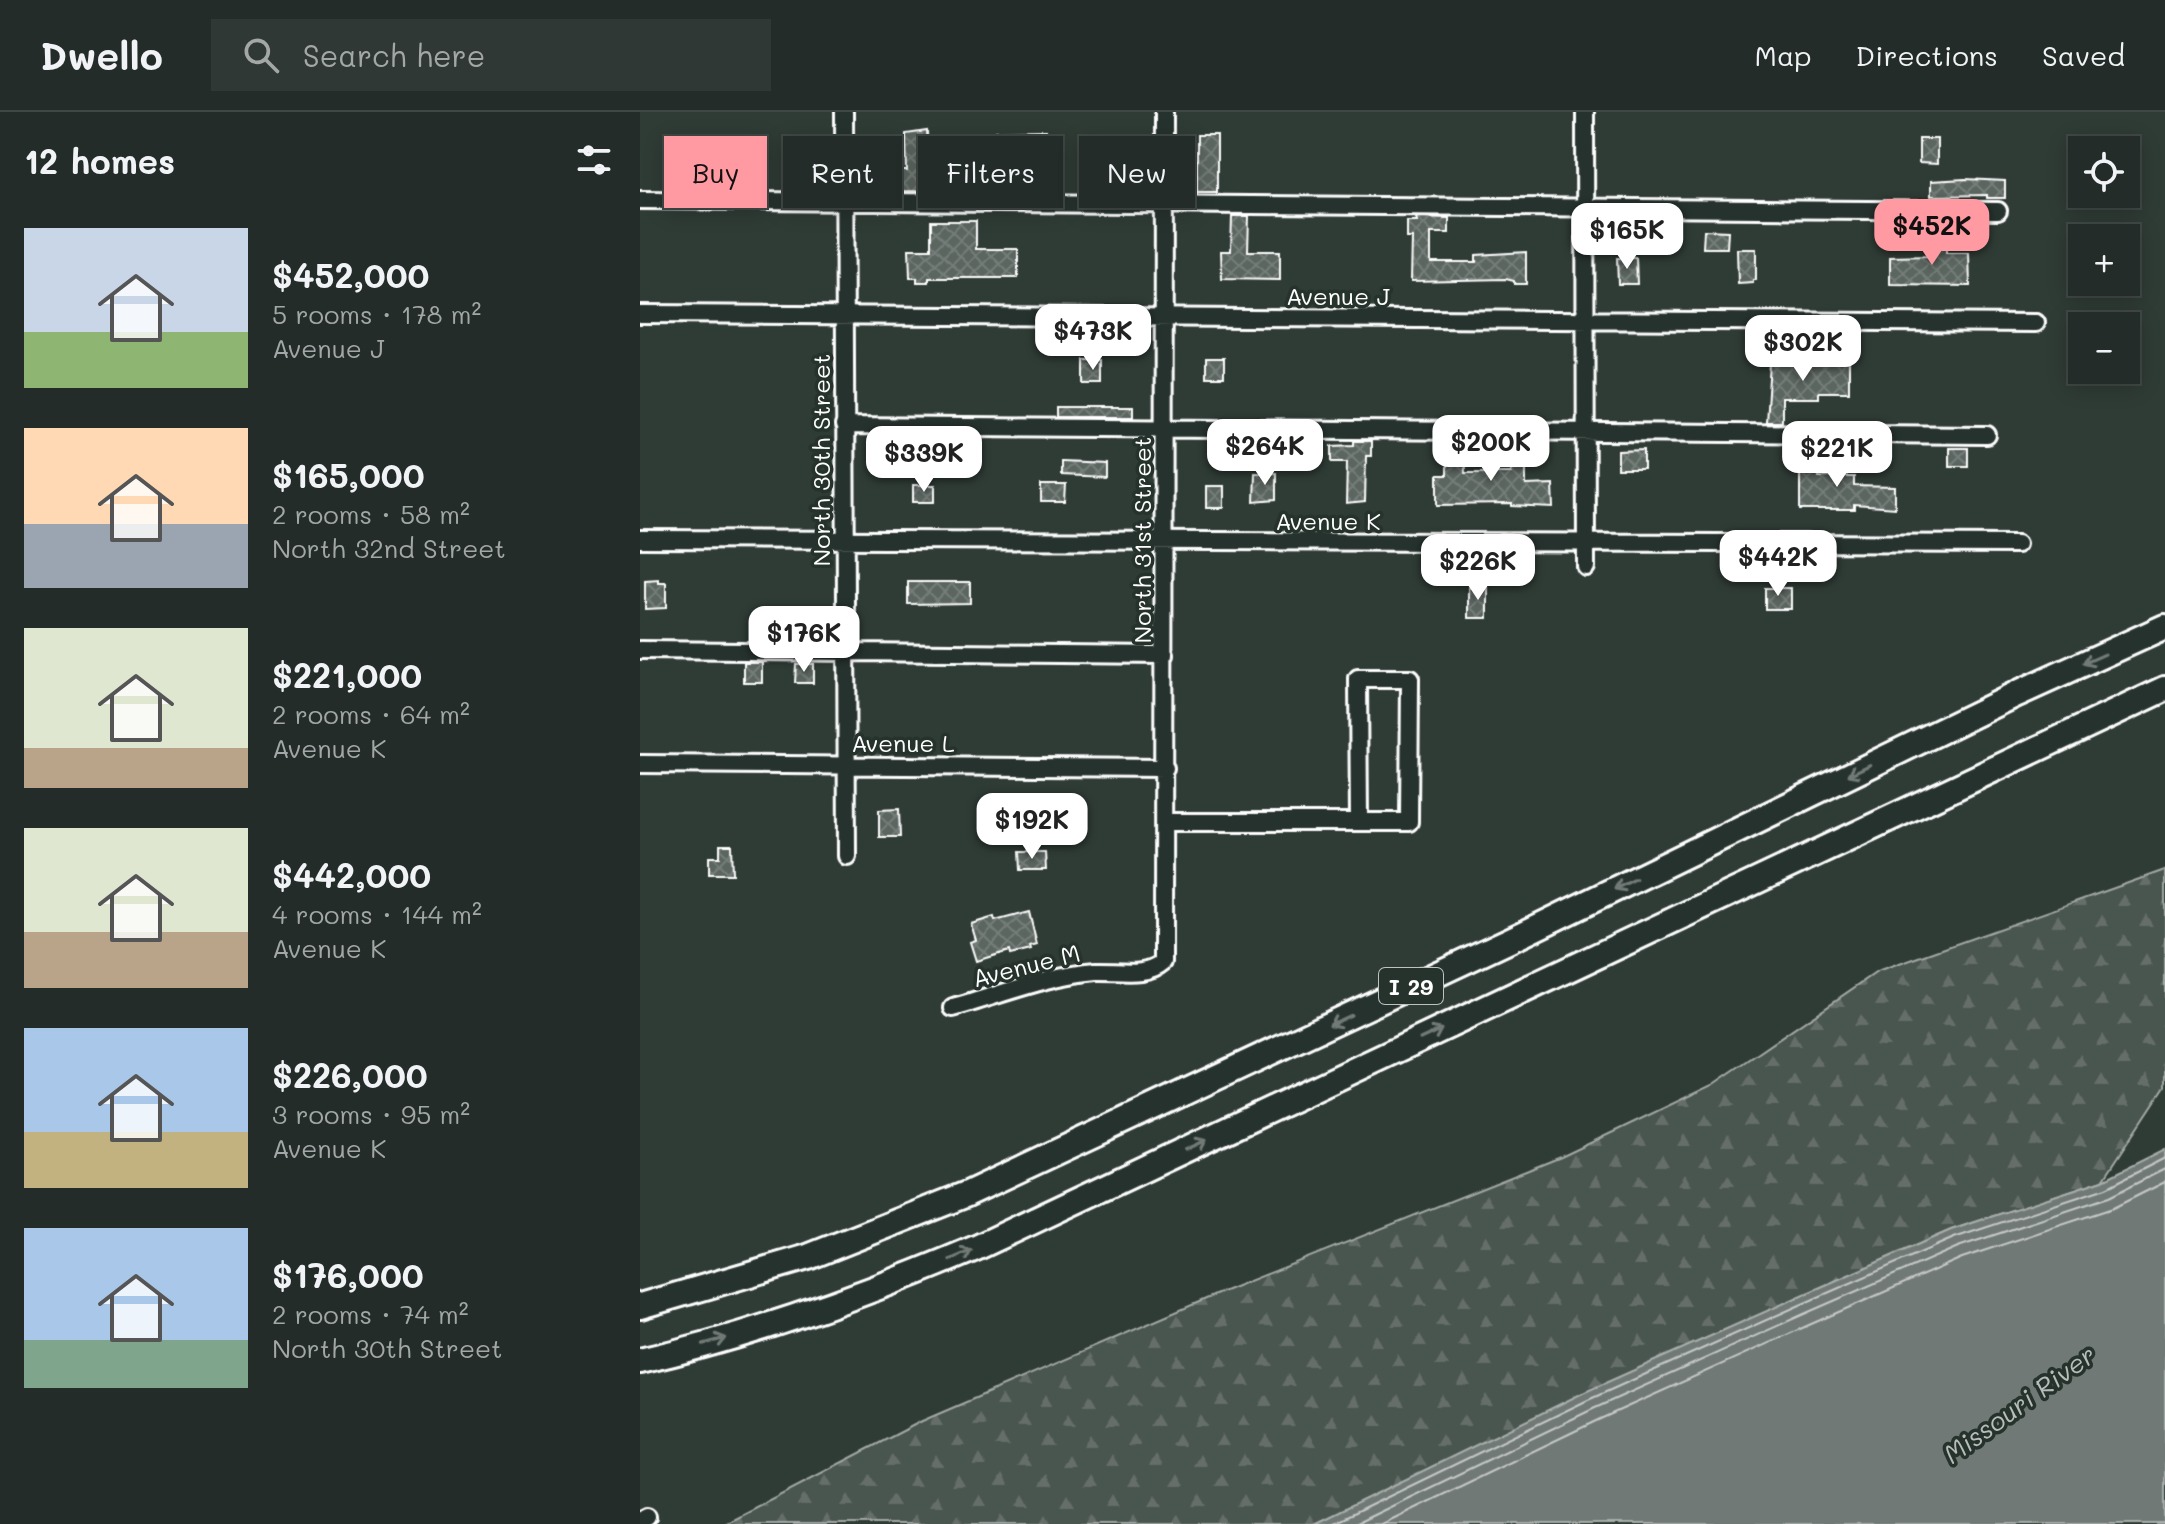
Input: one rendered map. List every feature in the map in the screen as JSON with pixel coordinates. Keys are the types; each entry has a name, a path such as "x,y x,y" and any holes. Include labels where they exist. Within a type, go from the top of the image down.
{"highway":[{"name":"I 29","path":"640,1306 808,1257 967,1194 1525,933 2017,694 2165,627"},
{"name":"I 29","path":"640,1361 777,1323 866,1293 976,1248 2165,689"}],"street":[{"name":"North 30th Street","path":"844,112 844,136"},
{"name":"North 31st Street","path":"1164,112 1164,136"},
{"path":"1585,112 1586,567"},
{"path":"640,200 783,201"},
{"path":"902,201 1079,202"},
{"path":"1195,203 1998,211"},
{"name":"North 30th Street","path":"844,208 847,856"},
{"name":"North 31st Street","path":"1159,966 1165,953 1164,208"},
{"name":"Avenue J","path":"640,314 2036,323"},
{"path":"844,426 1987,435"},
{"name":"Avenue K","path":"640,539 1586,545 2017,544"},
{"path":"640,650 1165,655"},
{"path":"1165,822 1359,822 1409,822 1410,679 1358,679 1359,822"},
{"name":"Avenue L","path":"640,764 1165,768"},
{"name":"Avenue M","path":"953,1008 1068,976 1159,966"}],"green space":[{"path":"2165,870 2165,1086 2103,1180 1951,1230 1796,1298 1314,1524 723,1524 922,1421 1227,1290 1561,1157 1712,1085 1877,972"}],"water":[{"name":"Missouri River","path":"2165,1149 2165,1524 1314,1524 1585,1392 1796,1298 1951,1230 2103,1180"}],"building":[{"path":"1046,130 1046,136 996,136 996,131"},
{"path":"927,131 927,136 918,136 918,191 902,191 902,171 907,171 906,134"},
{"path":"1197,135 1217,135 1217,192 1197,192"},
{"path":"1919,139 1937,139 1937,164 1919,163"},
{"path":"1931,181 2005,181 2005,198 1987,198 1987,195 1931,196"},
{"path":"1232,216 1249,216 1248,251 1280,251 1280,280 1222,279 1221,251 1231,251"},
{"path":"1416,217 1449,218 1449,233 1431,233 1431,262 1476,262 1476,255 1526,252 1526,284 1514,284 1514,281 1506,279 1411,281 1412,238 1407,238 1407,221 1417,221"},
{"path":"931,221 976,221 976,249 1018,249 1018,278 929,278 929,282 917,282 917,278 910,278 909,249 931,249"},
{"path":"1704,230 1728,231 1727,248 1703,248"},
{"path":"1930,232 1946,232 1946,253 1969,253 1970,286 1890,285 1890,257 1930,256"},
{"path":"1737,249 1756,249 1756,280 1753,283 1738,284"},
{"path":"1617,258 1636,258 1637,284 1618,284"},
{"path":"1206,358 1224,358 1224,377 1206,377"},
{"path":"1084,360 1102,360 1102,384 1084,384"},
{"path":"1849,362 1849,392 1819,392 1819,398 1782,398 1782,422 1766,422 1770,363"},
{"path":"1056,407 1133,407 1133,417 1056,417"},
{"path":"1354,441 1371,441 1371,456 1366,456 1365,502 1346,504 1347,462 1332,462 1332,446 1354,445"},
{"path":"1447,442 1464,442 1465,473 1511,473 1511,442 1526,442 1526,485 1553,484 1554,508 1512,504 1438,505 1438,475 1447,475"},
{"path":"1949,448 1968,448 1968,466 1949,466"},
{"path":"1644,450 1644,469 1618,469 1618,451"},
{"path":"1800,450 1819,450 1819,477 1854,477 1854,486 1895,487 1895,508 1854,505 1854,510 1800,510"},
{"path":"1061,461 1105,463 1105,477 1061,475"},
{"path":"1255,473 1276,473 1276,500 1254,502"},
{"path":"913,485 935,485 935,502 913,502"},
{"path":"1041,485 1066,485 1065,502 1041,502"},
{"path":"1206,486 1224,486 1224,508 1206,508"},
{"path":"659,580 659,583 666,583 666,608 645,609 645,581"},
{"path":"908,582 970,582 970,603 908,604"},
{"path":"1469,587 1488,587 1488,618 1469,618"},
{"path":"1765,588 1791,588 1791,609 1765,609"},
{"path":"744,662 762,662 762,682 744,682"},
{"path":"796,664 813,664 813,683 795,683"},
{"path":"899,809 900,837 879,837 879,810"},
{"path":"720,845 732,845 733,874 709,874 709,857 720,857"},
{"path":"1019,852 1045,852 1046,870 1020,870"},
{"path":"1029,912 1037,945 1030,947 1031,950 1010,955 1009,951 976,961 970,942 976,940 971,924"}]}
